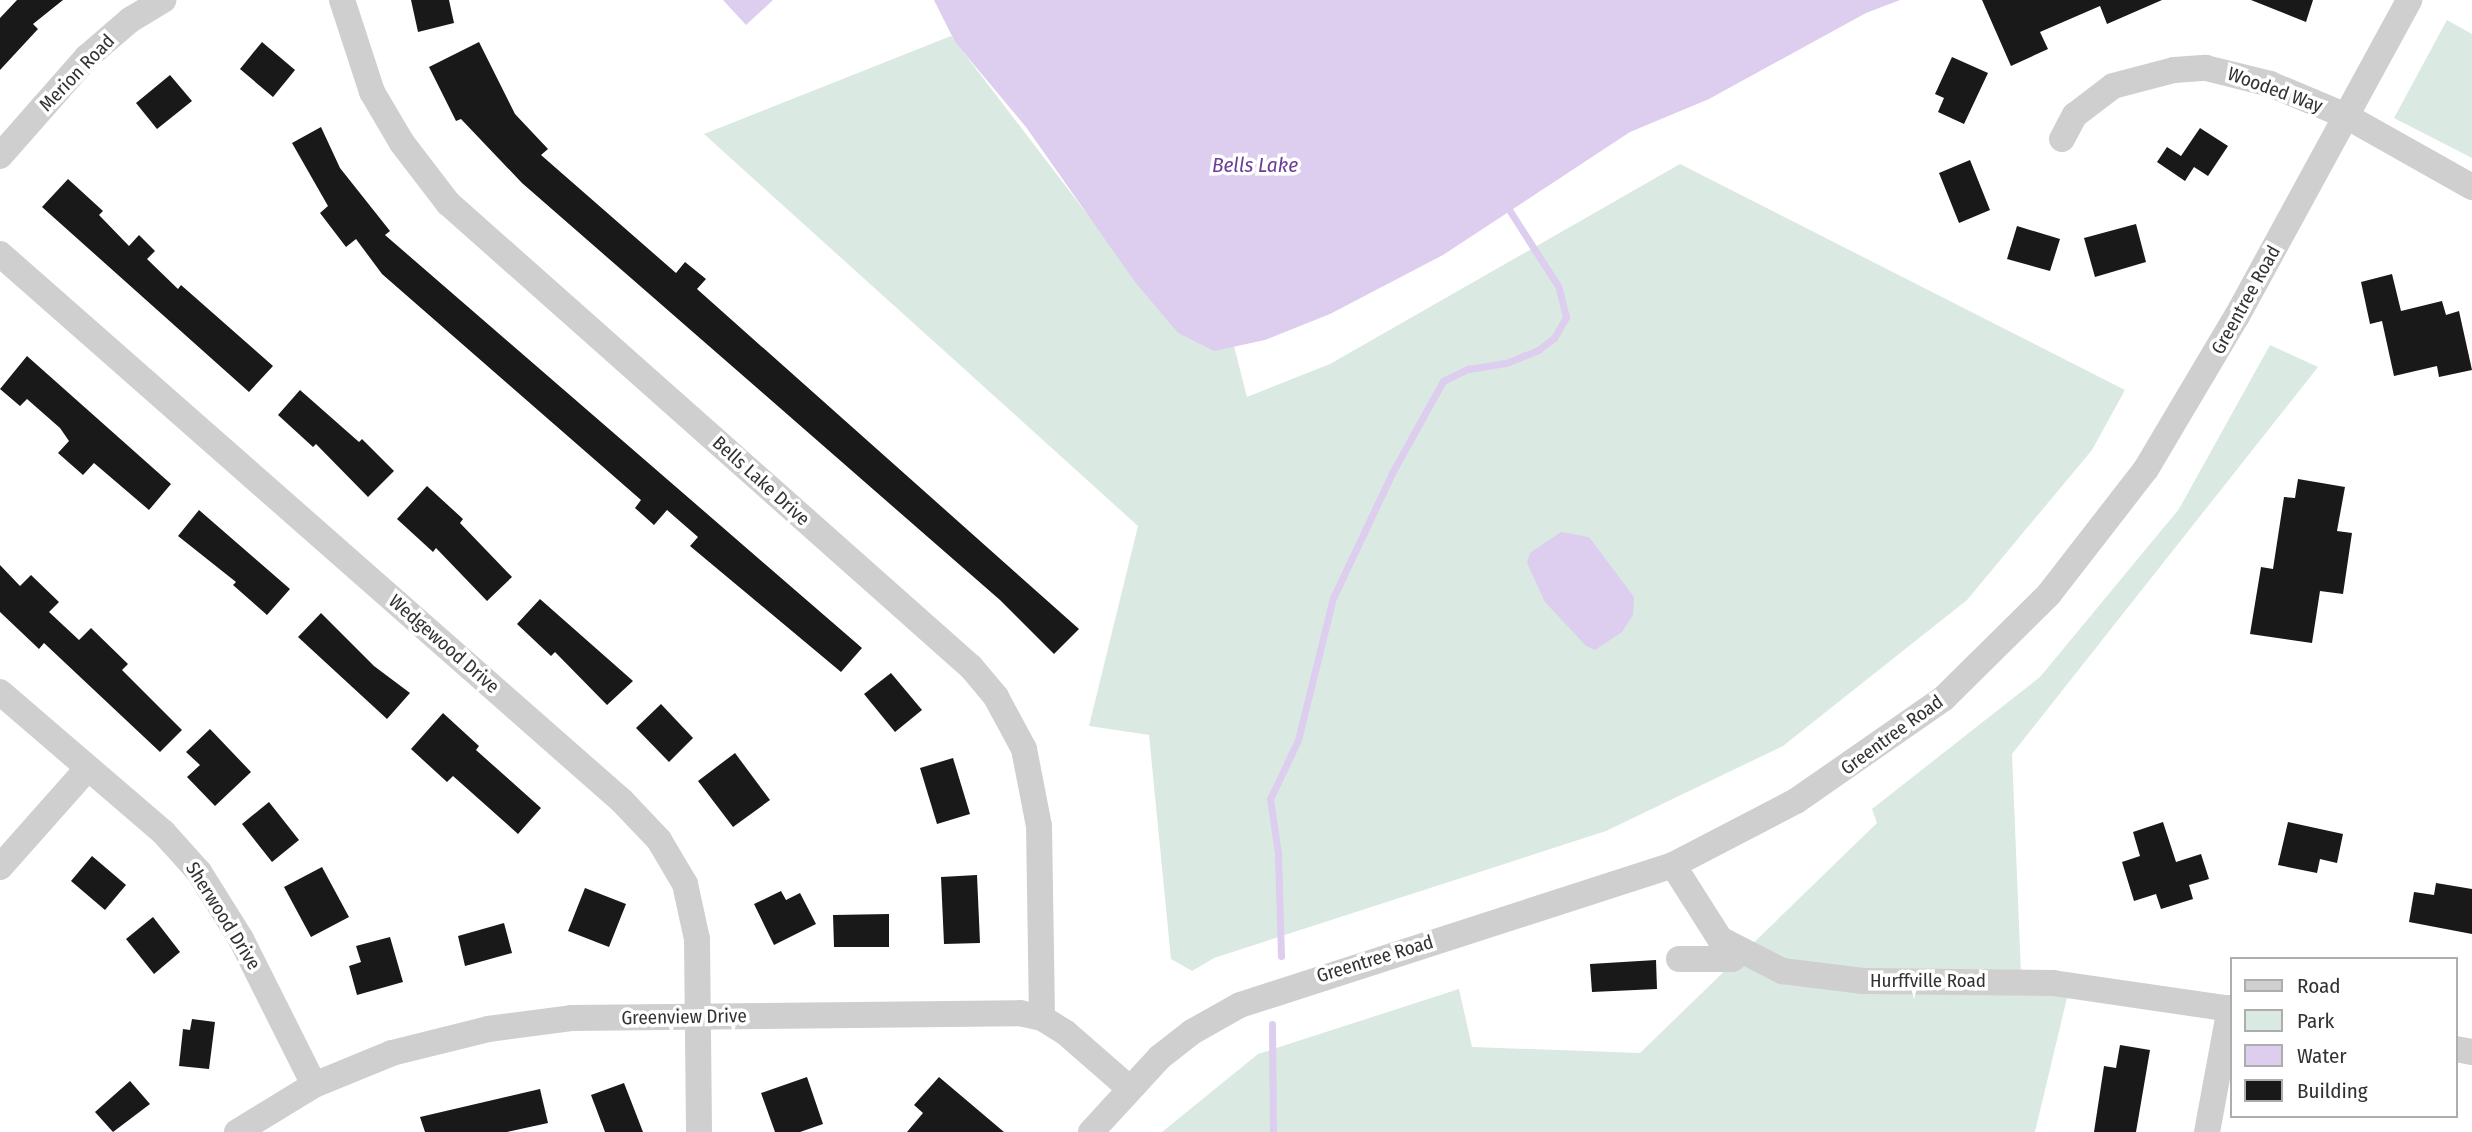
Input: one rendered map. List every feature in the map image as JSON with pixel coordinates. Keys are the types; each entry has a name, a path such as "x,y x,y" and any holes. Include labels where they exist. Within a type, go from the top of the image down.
{"street":[{"name":"Merion Road","path":"0,156 87,57 130,20 163,0"},
{"name":"Bells Lake Drive","path":"342,0 372,92 402,144 448,203 971,667 996,697 1024,749 1039,826 1042,1018"},
{"name":"Greentree Road","path":"1091,1132 1129,1088 1192,1032 1251,1000 1673,865 1796,801 1896,736 1963,681 2032,613 2102,530 2176,422 2409,0"},
{"name":"Wooded Way","path":"2062,139 2075,116 2113,86 2174,70 2206,68 2270,84 2346,116 2472,187"},
{"name":"Wedgewood Drive","path":"0,254 642,820 673,862 692,909 698,1017 699,1132"},
{"name":"Sherwood Drive","path":"0,692 163,832 199,873 241,939 314,1085"},
{"path":"0,867 88,768"},
{"name":"Hurffville Road","path":"1673,865 1707,925 1741,953 1782,971 1822,978 2053,982 2230,1009"},
{"path":"1679,959 1732,959 1741,953"},
{"name":"Greenview Drive","path":"237,1132 314,1085 392,1053 488,1029 571,1018 1020,1013 1042,1018 1066,1033 1129,1088"},
{"path":"2207,1132 2230,1014"}],"green space":[{"path":"2447,20 2472,34 2472,158 2394,118"},
{"path":"951,36 1178,333 1234,346 1247,397 1330,364 1680,164 2125,390 2092,450 1967,600 1783,746 1606,831 1214,958 1192,971 1171,959 1149,735 1089,726 1138,526 704,134"},
{"path":"2270,345 2318,367 2012,754 2021,973 2071,981 2035,1132 1162,1132 1258,1054 1459,989 1472,1047 1640,1053 1877,823 1872,809 2040,677 2179,509"}],"water":[{"path":"723,0 773,0 746,25"},
{"name":"Bells Lake","path":"934,0 1900,0 1866,13 1709,99 1630,132 1443,255 1330,314 1265,340 1214,351 1178,333 1135,282 1026,127 955,42"},
{"path":"1561,532 1589,537 1634,597 1633,615 1622,632 1595,650 1586,646 1545,602 1527,563 1530,553"}],"building":[{"path":"17,0 63,0 33,24 38,29 0,70 0,18"},
{"path":"411,0 449,0 454,23 418,32"},
{"path":"1982,0 2162,0 2107,24 2100,6 2040,32 2048,49 2011,66"},
{"path":"2251,0 2313,0 2306,22"},
{"path":"262,42 295,70 273,97 240,69"},
{"path":"479,42 515,114 548,149 541,155 676,273 685,262 706,279 697,289 1079,629 1054,654 1000,600 522,183 461,119 456,121 429,67"},
{"path":"1952,57 1988,73 1964,124 1938,112 1944,98 1935,94"},
{"path":"170,75 192,101 157,129 136,103"},
{"path":"321,127 340,168 390,231 385,235 862,648 841,672 690,546 698,537 667,510 654,525 635,508 641,500 382,274 356,239 346,247 320,213 328,206 292,143"},
{"path":"2200,128 2228,146 2208,176 2194,167 2185,181 2157,162 2167,147 2181,156"},
{"path":"1970,160 1990,210 1959,223 1939,173"},
{"path":"68,179 103,211 99,215 129,246 139,235 155,251 147,259 178,289 181,285 273,366 249,392 42,207"},
{"path":"2136,224 2146,262 2095,277 2084,238"},
{"path":"2017,226 2060,239 2050,271 2007,259"},
{"path":"2392,274 2401,311 2442,301 2446,315 2459,311 2472,370 2439,377 2437,366 2394,376 2382,321 2370,324 2361,282"},
{"path":"27,356 171,484 149,510 94,463 83,475 58,453 69,441 60,428 27,399 20,406 0,389"},
{"path":"300,390 359,442 362,439 394,471 368,497 316,444 313,447 278,415"},
{"path":"2298,479 2345,487 2337,531 2352,533 2343,594 2320,591 2312,643 2250,634 2261,567 2273,569 2284,497 2295,498"},
{"path":"427,486 463,519 460,523 512,577 487,601 436,548 433,552 397,519"},
{"path":"199,510 290,589 267,615 233,585 236,582 178,536"},
{"path":"0,565 20,586 31,575 59,602 49,612 79,640 91,628 128,664 122,670 182,730 160,752 44,643 39,649 0,612"},
{"path":"540,599 633,681 607,705 555,652 551,656 517,624"},
{"path":"321,613 374,666 410,693 387,719 298,637"},
{"path":"891,673 922,710 895,732 864,694"},
{"path":"661,704 693,738 669,762 636,728"},
{"path":"443,713 479,746 476,750 541,808 518,834 453,776 447,782 411,749"},
{"path":"210,729 251,772 215,806 187,777 200,765 186,752"},
{"path":"735,753 770,800 733,827 698,781"},
{"path":"953,758 970,814 937,824 920,768"},
{"path":"269,802 299,840 272,862 242,824"},
{"path":"2163,822 2176,862 2201,854 2209,879 2189,885 2193,899 2161,909 2156,894 2134,901 2122,862 2140,856 2133,832"},
{"path":"2288,822 2343,834 2337,863 2320,859 2317,873 2278,865"},
{"path":"92,856 126,885 105,910 71,881"},
{"path":"322,867 349,917 311,937 284,887"},
{"path":"977,875 980,943 944,944 941,877"},
{"path":"2436,883 2472,889 2472,934 2409,922 2414,892 2434,895"},
{"path":"585,888 626,904 609,947 568,931"},
{"path":"781,891 786,900 800,893 816,924 774,945 754,904"},
{"path":"889,914 889,947 834,947 833,915"},
{"path":"153,917 180,952 154,974 126,939"},
{"path":"504,923 512,953 465,966 458,936"},
{"path":"390,937 403,982 357,995 349,966 361,962 356,946"},
{"path":"1656,960 1657,989 1592,992 1590,964"},
{"path":"192,1019 215,1022 209,1069 179,1066 183,1029 190,1030"},
{"path":"2120,1045 2150,1050 2136,1132 2094,1132 2104,1066 2116,1068"},
{"path":"807,1077 823,1124 800,1132 775,1132 761,1093"},
{"path":"939,1077 1004,1132 907,1132 923,1113 914,1105"},
{"path":"130,1081 150,1104 113,1132 95,1112"},
{"path":"624,1083 643,1132 605,1132 591,1095"},
{"path":"540,1089 548,1123 507,1132 425,1132 420,1117"}],"waterway":[{"path":"1281,956 1278,853 1270,799 1298,740 1333,598 1392,473 1443,381 1468,369 1506,363 1538,350 1554,338 1566,317 1558,286 1506,205"},
{"path":"1272,1024 1273,1132"}]}
